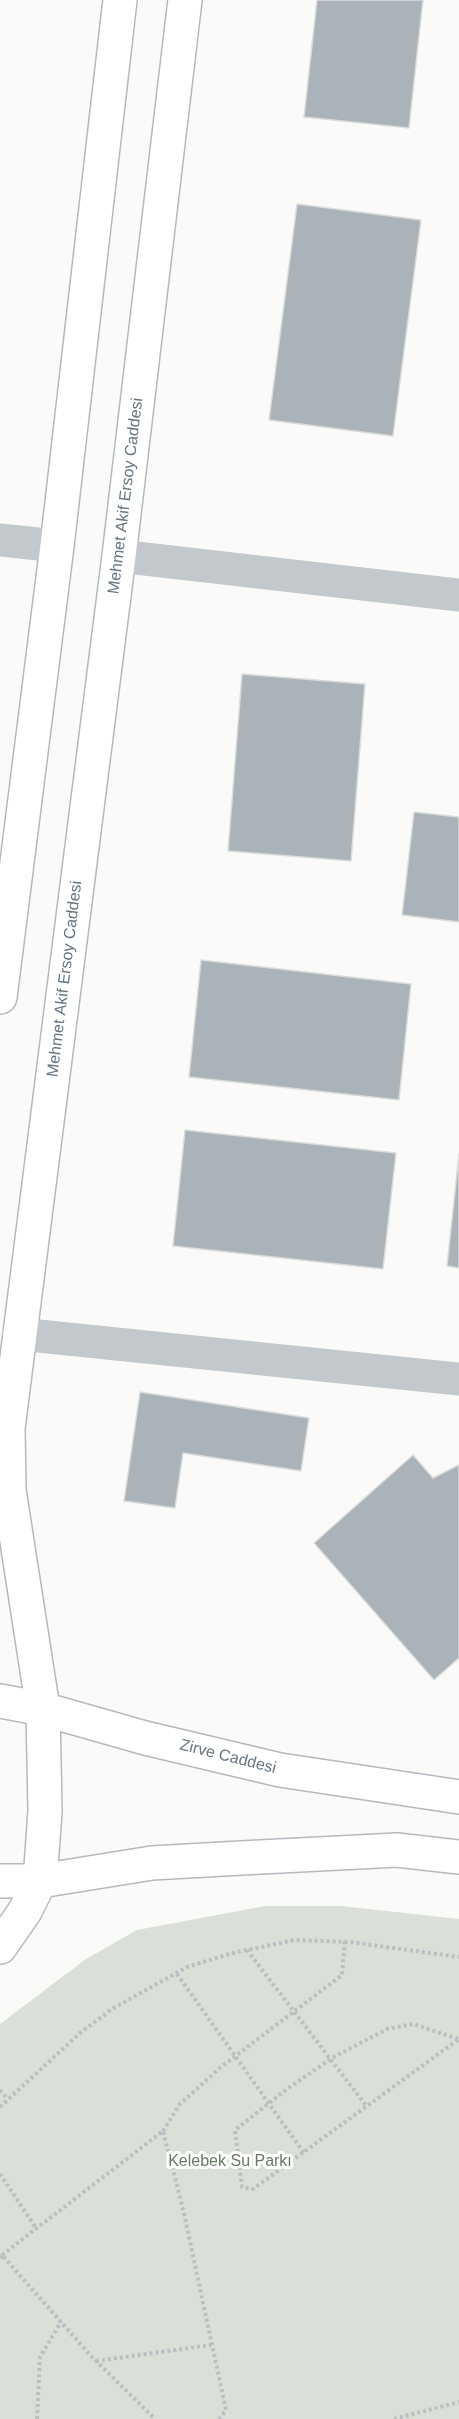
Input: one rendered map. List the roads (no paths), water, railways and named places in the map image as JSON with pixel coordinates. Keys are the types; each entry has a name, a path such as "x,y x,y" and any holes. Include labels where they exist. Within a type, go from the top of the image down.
{"street":[{"path":"0,997 57,546 120,0"},
{"name":"Mehmet Akif Ersoy Caddesi","path":"0,1947 26,1911 40,1881 45,1810 43,1709 8,1481 8,1428 119,556 185,0"},
{"path":"0,540 57,546"},
{"path":"119,556 459,595"},
{"path":"20,1334 459,1379"},
{"name":"Zirve Caddesi","path":"0,1701 43,1709 145,1738 280,1770 459,1797"},
{"path":"0,1881 40,1881 174,1862 397,1850 459,1857"}],"park label":[{"name":"Kelebek Su Parkı","path":"230,2162"}]}
